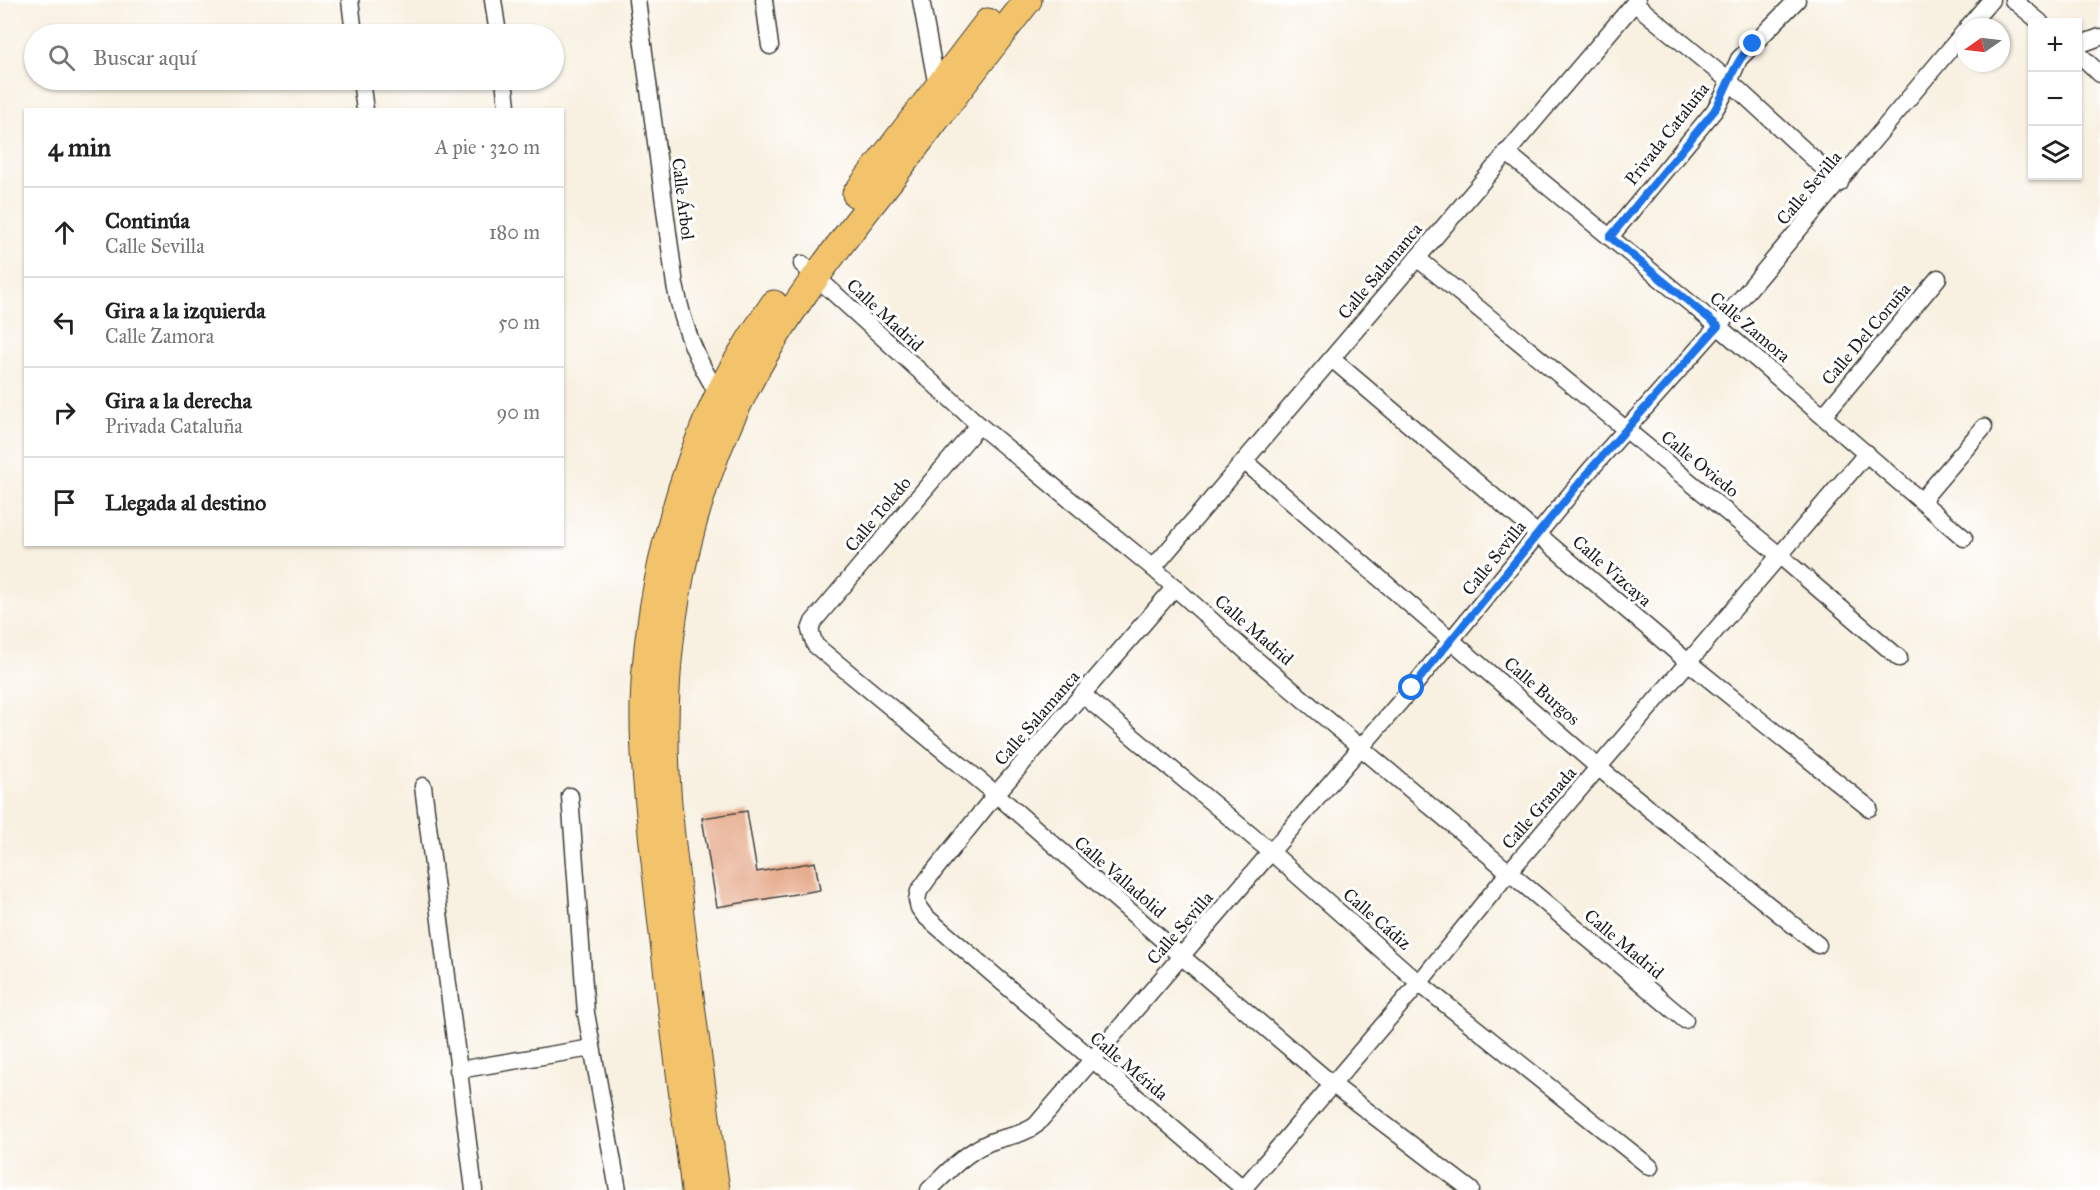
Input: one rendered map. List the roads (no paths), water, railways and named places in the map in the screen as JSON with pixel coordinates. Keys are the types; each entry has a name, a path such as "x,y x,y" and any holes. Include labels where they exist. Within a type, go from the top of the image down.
{"main road":[{"path":"716,1190 671,834 664,723 674,615 684,563 713,461 732,414 808,270 937,87 1005,0"},
{"path":"695,1190 649,798 644,705 653,614 663,560 682,493 719,395 750,340 1028,0"}],"street":[{"path":"350,0 353,24"},
{"path":"493,0 497,24"},
{"name":"Calle Árbol","path":"638,0 675,285 682,321 704,372 719,395"},
{"path":"764,0 770,46"},
{"path":"921,0 937,87"},
{"name":"Privada Cataluña","path":"1610,237 1714,111 1745,51 1797,0"},
{"path":"1976,18 1991,0"},
{"path":"2013,0 2035,18"},
{"path":"1636,2 1729,81 1840,183"},
{"name":"Calle Salamanca","path":"1153,568 1636,2"},
{"path":"2082,44 2100,37"},
{"name":"Calle Sevilla","path":"929,1190 976,1149 1002,1138 1028,1131 1036,1125 1452,639 1590,470 1718,326 1840,183 1956,42"},
{"path":"2082,57 2100,74"},
{"path":"362,90 365,108"},
{"path":"505,90 507,106"},
{"name":"Calle Zamora","path":"1506,152 1824,415 1964,538"},
{"name":"Calle Oviedo","path":"1417,258 1779,555 1899,658"},
{"name":"Calle Madrid","path":"808,270 979,425 1153,568 1247,652 1685,1020"},
{"name":"Calle Del Coruña","path":"1824,415 1938,278"},
{"name":"Calle Vizcaya","path":"1332,359 1688,662 1869,808"},
{"name":"Calle Toledo","path":"810,630 813,621 979,425"},
{"path":"1922,500 1984,427"},
{"name":"Calle Granada","path":"1243,1189 1419,983 1509,872 1867,453"},
{"name":"Calle Burgos","path":"1245,461 1599,768 1818,945"},
{"name":"Calle Salamanca","path":"988,971 925,916 917,900 919,891 996,795 1174,587"},
{"name":"Calle Valladolid","path":"810,630 815,645 822,652 868,687 996,795 1332,1084 1472,1190"},
{"name":"Calle Cádiz","path":"1083,695 1271,852 1419,983 1650,1167"},
{"path":"423,786 474,1190"},
{"path":"570,796 582,976 592,1048 618,1190"},
{"name":"Calle Mérida","path":"988,971 1243,1189"},
{"path":"458,1070 592,1048"}]}
